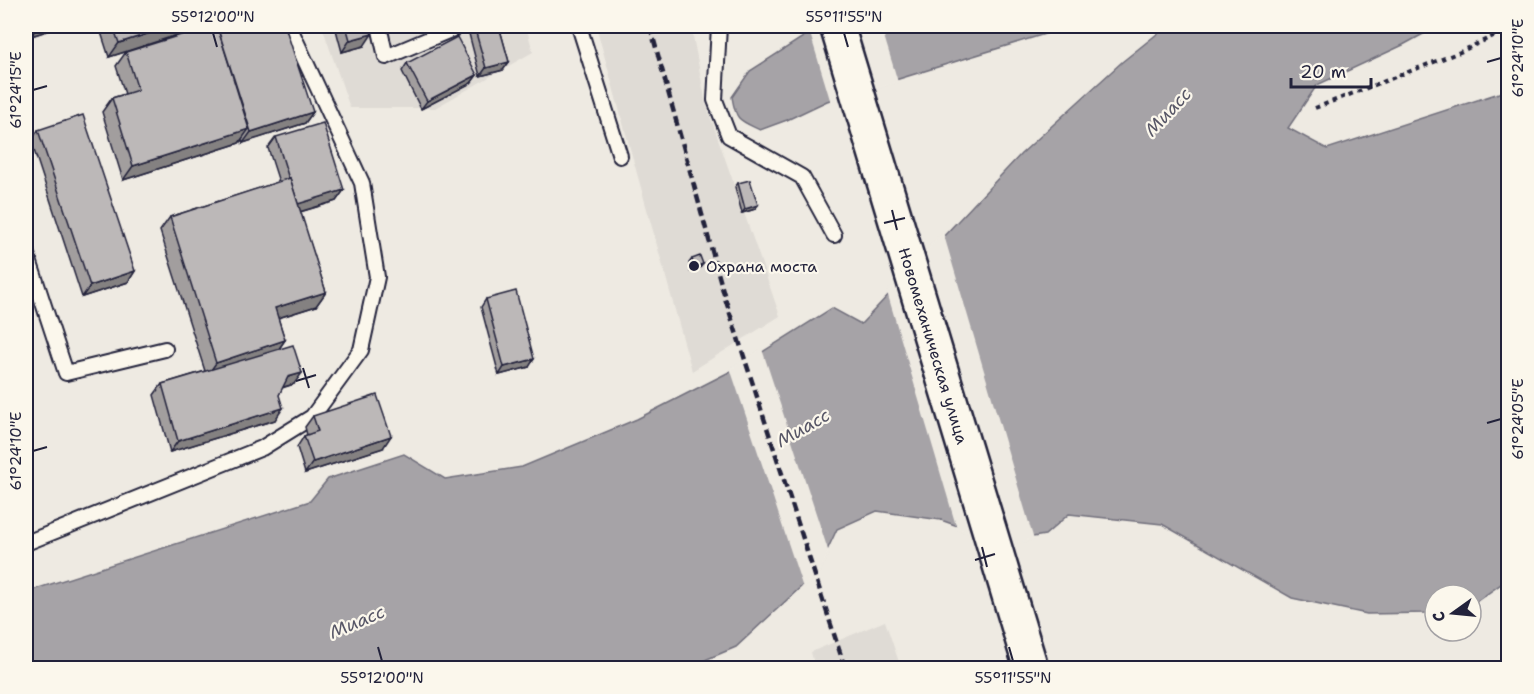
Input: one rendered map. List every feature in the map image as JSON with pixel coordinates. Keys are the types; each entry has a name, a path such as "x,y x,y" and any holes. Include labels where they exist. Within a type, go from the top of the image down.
{"main road":[{"name":"Новомеханическая улица","path":"837,26 1030,669"}],"lane":[{"path":"26,543 262,448 312,417 361,350 377,277 362,183 289,26"},
{"path":"379,26 386,57 455,28 455,26"},
{"path":"579,26 620,156"},
{"path":"720,26 715,100 729,136 802,177 834,235"},
{"path":"26,250 66,373 165,349"}],"path":[{"path":"1315,108 1460,52 1509,29"}],"shaded area":[{"path":"322,26 526,26 533,52 435,108 350,108"},
{"path":"596,26 691,26 706,104 780,316 692,371"},
{"path":"885,621 901,668 815,668 811,652"}],"water":[{"path":"825,26 1071,26 827,101 760,130 740,119 735,111 732,97 750,71 817,28"},
{"name":"Миасс","path":"1167,26 1438,26 1317,85 1288,128 1327,149 1508,90 1508,579 1483,597 1483,583 1423,583 1423,613 1367,614 1292,598 1162,524 1069,514 1045,535 1002,542 941,520 877,511 837,529 817,572 736,647 686,668 26,668 26,592 310,501 328,479 404,454 445,479 522,467 637,419 737,368 832,308 861,324 1021,154 1122,62"}],"pier":[{"path":"816,26 881,26 898,82 831,103 809,30"},
{"path":"943,232 1034,540 1002,545 957,529 887,292"},
{"path":"762,349 829,553 819,574 803,588 730,368"}],"building":[{"path":"113,26 172,26 119,43"},
{"path":"210,26 217,26 249,129 133,166 112,98 138,90 126,52"},
{"path":"229,26 285,26 313,112 251,132 218,29"},
{"path":"346,26 369,26 372,34 350,40"},
{"path":"474,26 499,26 509,62 486,68"},
{"path":"457,37 477,75 427,101 407,63"},
{"path":"83,115 135,271 90,286 38,130"},
{"path":"323,123 344,190 298,204 276,137"},
{"path":"290,178 326,292 275,308 285,340 216,363 170,217"},
{"path":"750,180 758,205 745,209 738,183"},
{"path":"700,256 703,264 694,267 692,259"},
{"path":"516,291 534,359 504,367 486,299"},
{"path":"293,345 302,373 288,377 279,395 283,408 178,441 162,384"},
{"path":"377,395 391,436 313,462 304,436 318,431 313,416"}],"railway":[{"path":"650,26 725,298 845,668"}],"place":[{"name":"Охрана моста","path":"694,266"}]}
